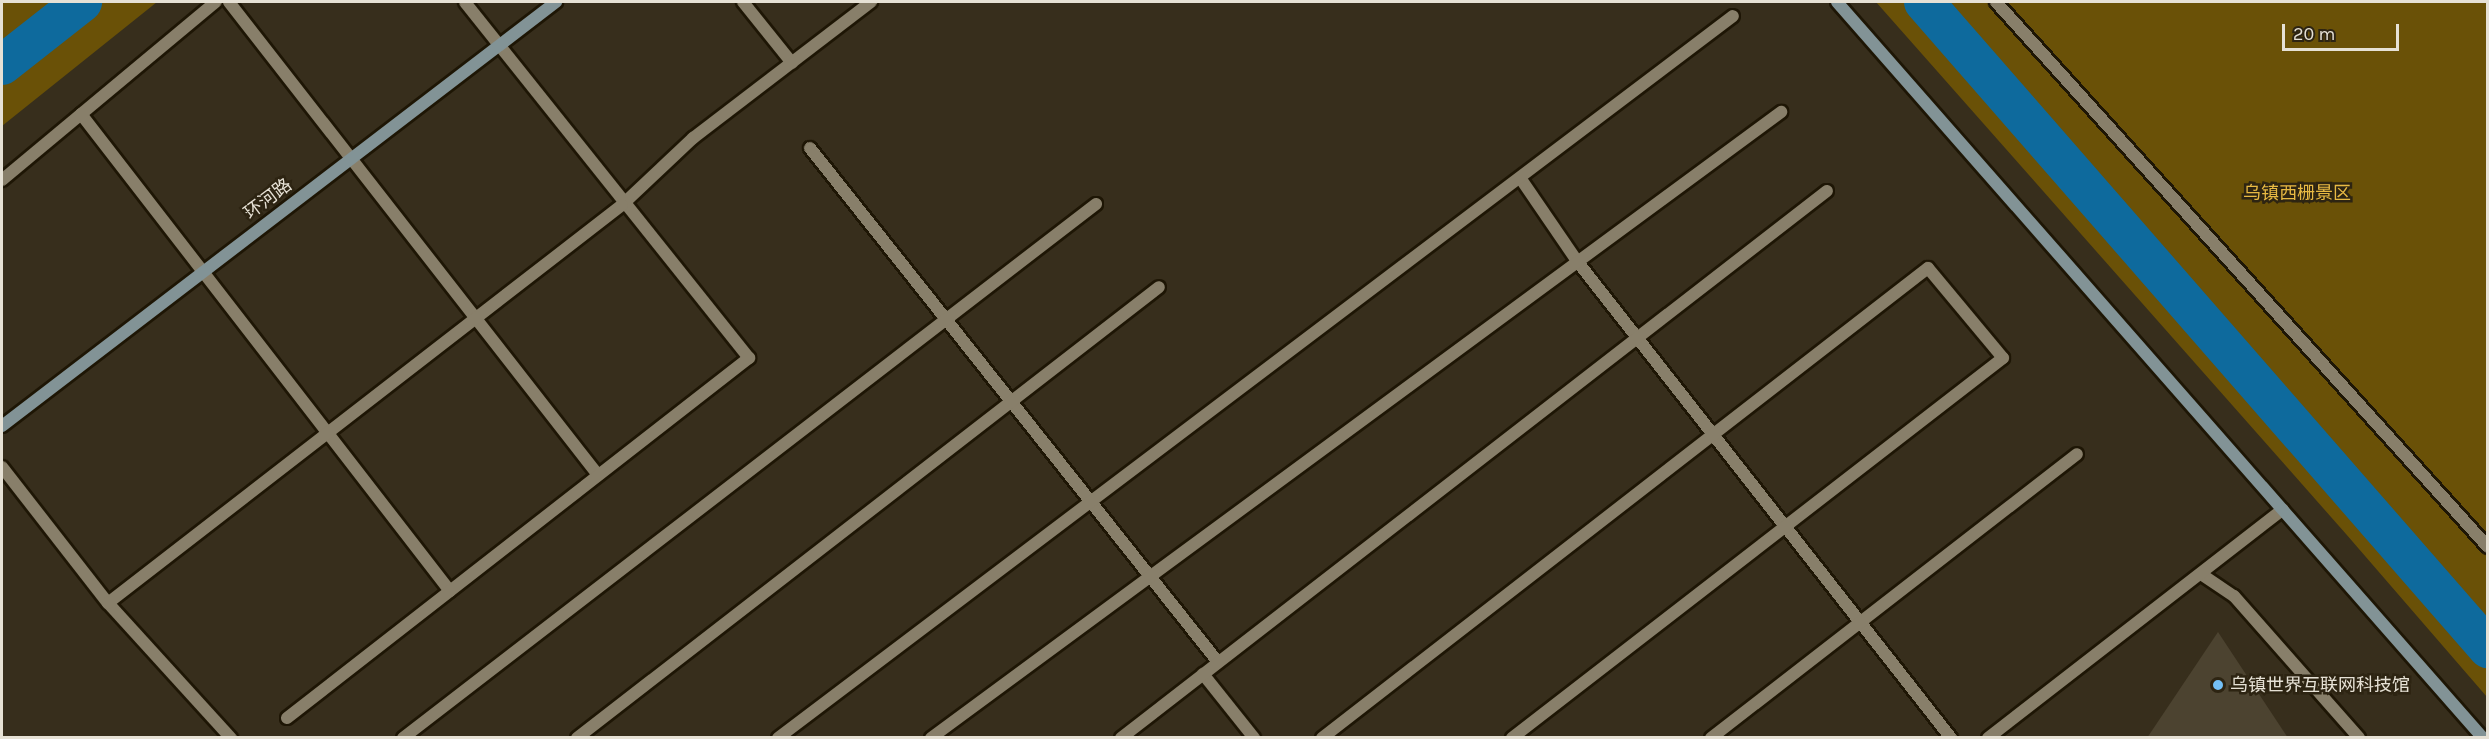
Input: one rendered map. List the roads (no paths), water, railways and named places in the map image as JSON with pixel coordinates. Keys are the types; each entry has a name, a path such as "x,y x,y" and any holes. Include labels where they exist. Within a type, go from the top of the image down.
{"street":[{"path":"2,180 216,2"},
{"path":"230,2 598,475"},
{"path":"286,718 749,358 622,205 465,2"},
{"name":"环河路","path":"2,426 556,2"},
{"path":"743,2 792,63"},
{"path":"108,603 622,205 693,138 871,2"},
{"path":"1837,2 2483,738"},
{"path":"1996,2 2487,547"},
{"path":"778,738 1521,179 1733,16"},
{"path":"931,738 1781,112"},
{"path":"81,114 450,591"},
{"path":"810,148 1218,662"},
{"path":"1521,179 1577,261 1951,738"},
{"path":"1122,738 1827,191"},
{"path":"403,738 1096,204"},
{"path":"1322,738 1928,268 2003,358 1512,738"},
{"path":"577,738 1159,287"},
{"path":"1710,738 2077,454"},
{"path":"2,467 108,603 231,738"},
{"path":"1989,738 2283,509"},
{"path":"2201,573 2234,596 2359,738"},
{"path":"1203,674 1254,738"}],"waterway":[{"path":"2,65 82,2"},
{"path":"1924,2 2488,648"}],"place":[{"name":"乌镇世界互联网科技馆","path":"2218,685"}],"park label":[{"name":"乌镇西栅景区","path":"2297,193"}]}
